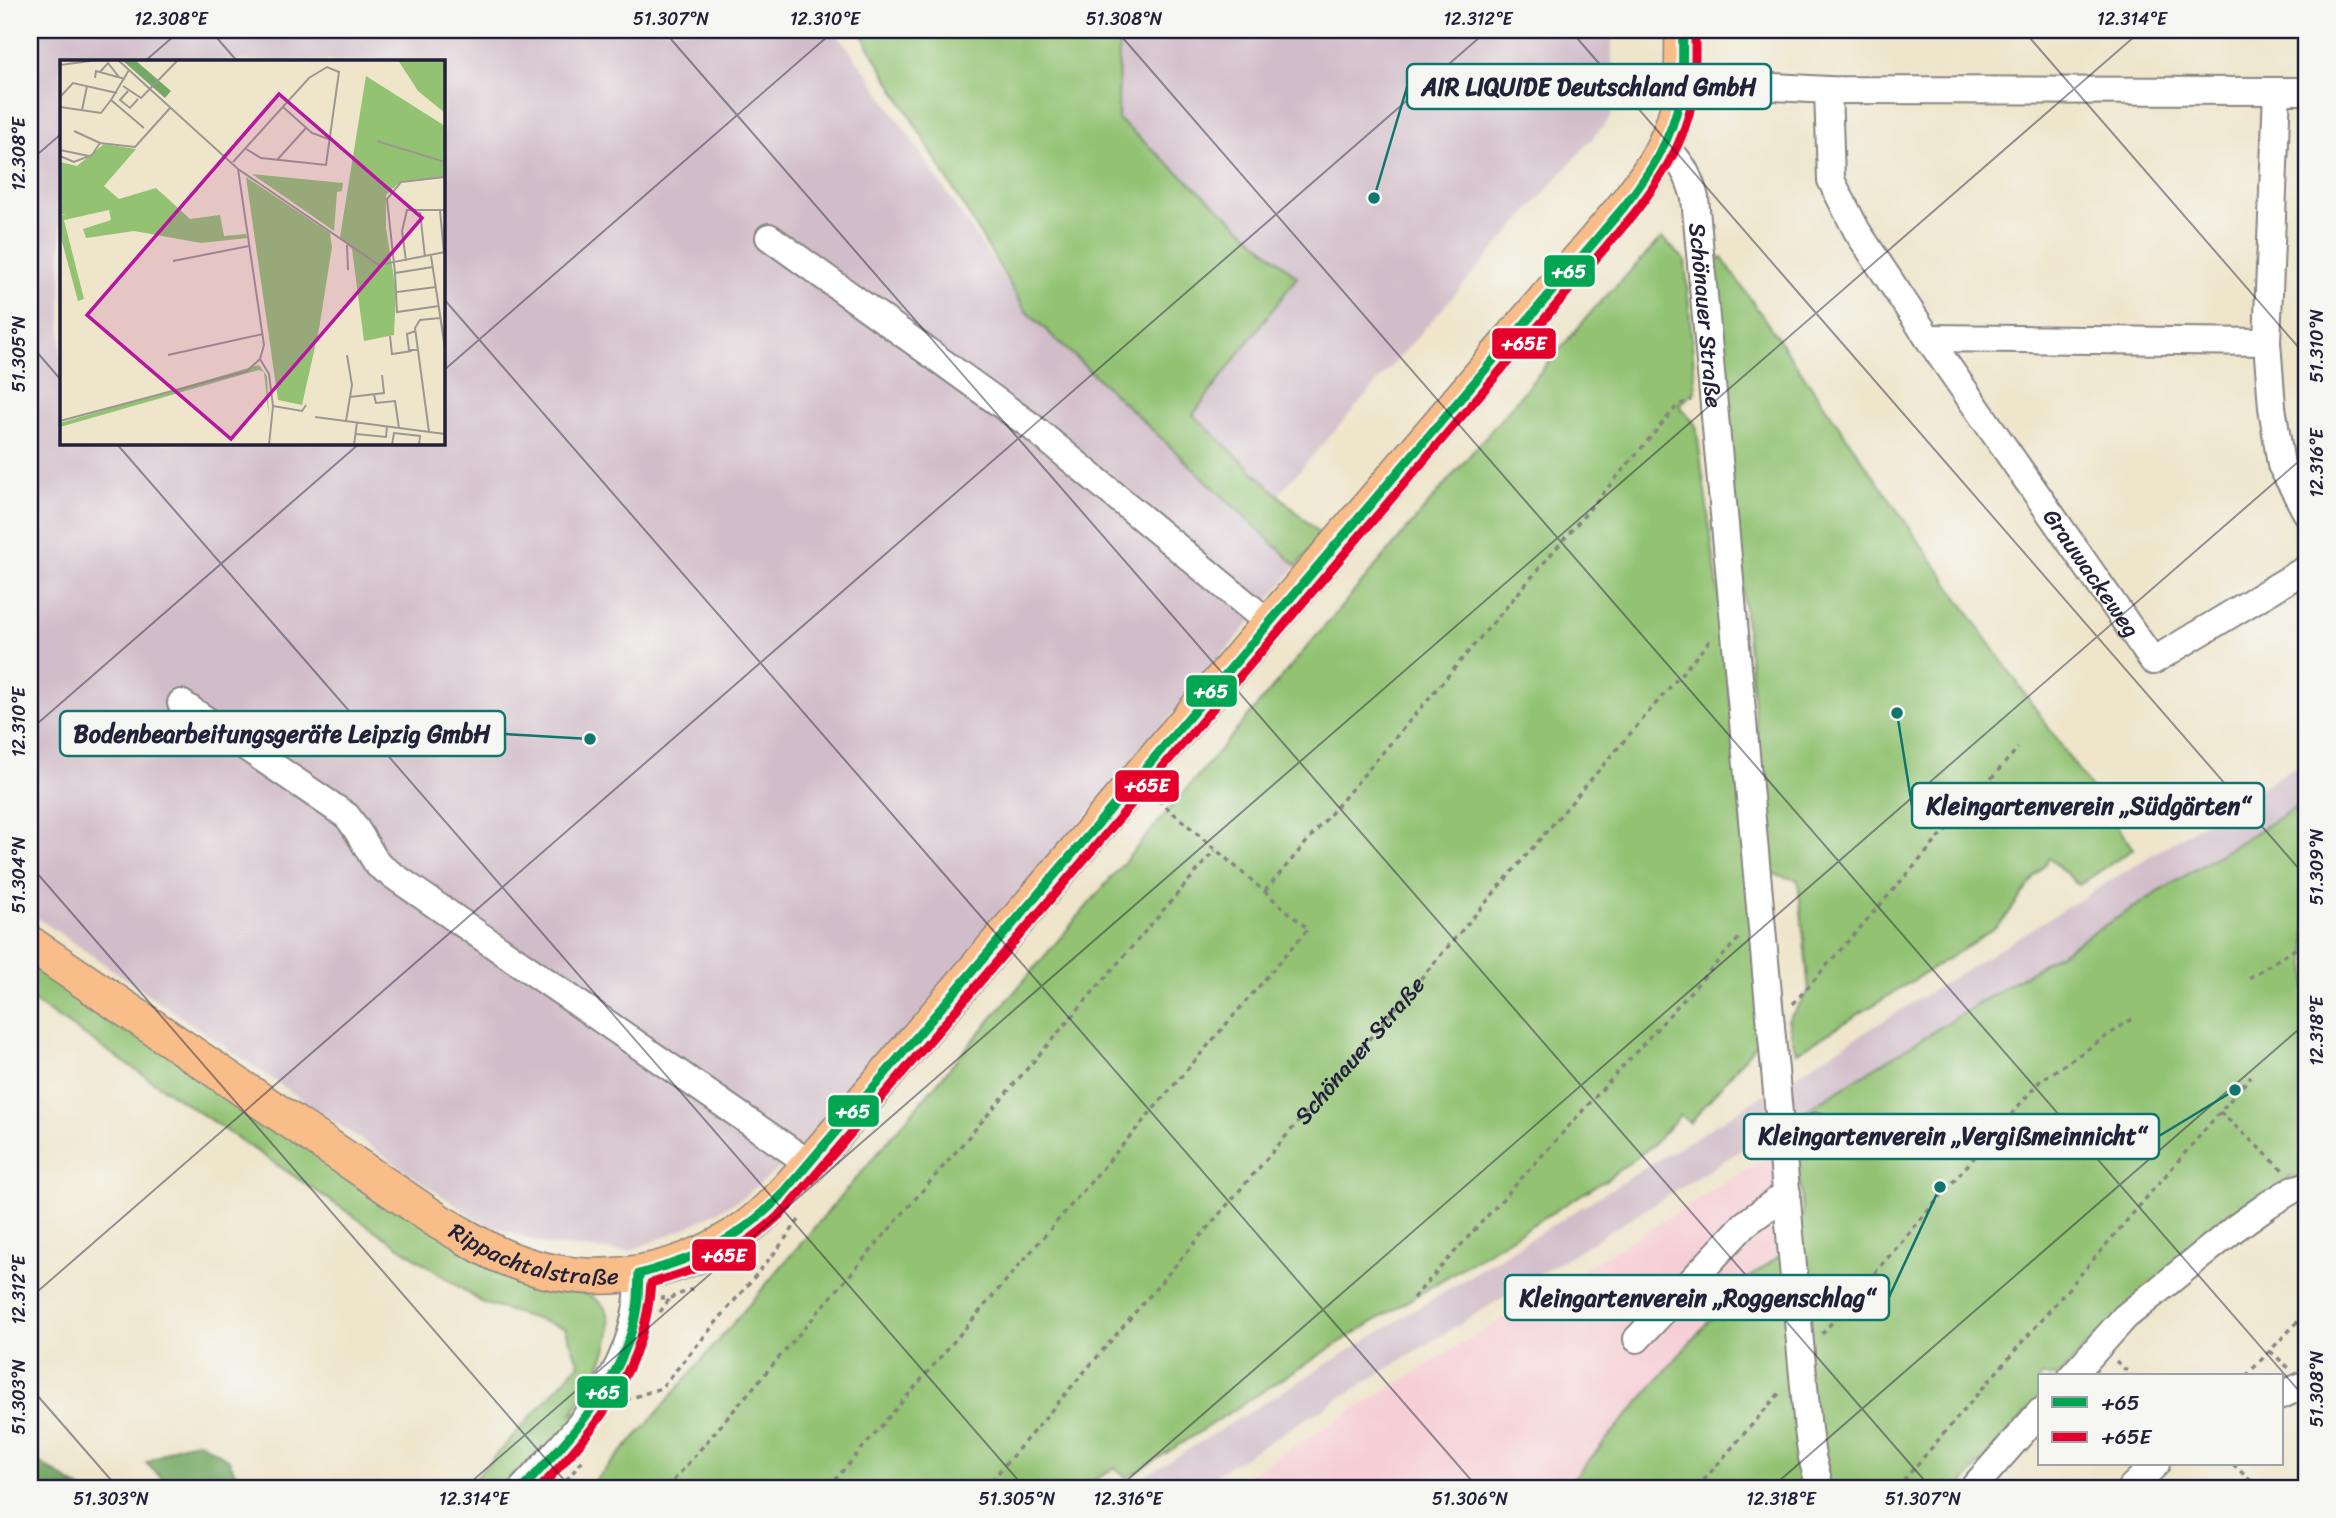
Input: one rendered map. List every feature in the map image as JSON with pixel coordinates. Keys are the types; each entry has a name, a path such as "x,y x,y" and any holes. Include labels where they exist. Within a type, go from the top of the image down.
{"main road":[{"path":"1665,147 1679,106 1683,30"},
{"name":"Rippachtalstraße","path":"30,944 419,1208 487,1248 542,1268 639,1287 748,1227 810,1164 1623,208 1665,147"}],"street":[{"path":"1681,82 1828,90 2306,91"},
{"name":"Grauwackeweg","path":"1828,90 1831,180 1857,231 2152,661 2306,569"},
{"path":"2277,91 2267,342 2272,407 2281,465 2306,512"},
{"name":"Schönauer Straße","path":"1665,147 1686,169 1695,198 1803,1365 1812,1457 1819,1488"},
{"path":"769,237 1031,426 1270,624"},
{"path":"1928,338 2267,342"},
{"path":"181,703 347,816 378,864 810,1164"},
{"path":"1783,1149 1817,1126"},
{"path":"2074,1374 2125,1317 2234,1229 2269,1204 2300,1188"},
{"path":"1637,1339 1745,1224 1787,1192"},
{"path":"523,1488 594,1406 616,1373 632,1336 639,1287"},
{"path":"2284,1394 2306,1384"},
{"path":"1973,1488 2038,1414"},
{"path":"2132,1488 2154,1466"}],"path":[{"path":"1265,891 1678,405 1712,392"},
{"name":"Schönauer Straße","path":"985,1488 1734,612"},
{"path":"1772,1029 2018,748"},
{"path":"828,1488 1308,929 1155,797 1162,789"},
{"path":"667,1488 1216,849"},
{"path":"1413,1297 1761,914"},
{"path":"2249,978 2306,942"},
{"path":"1698,1488 2040,1080 2135,1017"},
{"path":"1897,1488 2251,1076"},
{"path":"2220,1112 2300,1188"},
{"path":"625,1401 661,1388 777,1250 801,1217 775,1241"},
{"path":"639,1287 670,1298 700,1286"},
{"path":"2248,1374 2306,1313"},
{"path":"2298,1321 2306,1340"},
{"path":"560,1488 586,1456"},
{"path":"2236,1466 2258,1488"}],"shaded area":[{"path":"30,30 834,30 867,73 1025,310 1297,566 814,1140 742,1198 688,1227 627,1252 548,1245 482,1223 30,913"},
{"path":"1119,30 1612,30 1612,116 1278,495 1193,415 1118,119"},
{"path":"2306,760 2306,801 1792,1119 1789,1079"},
{"path":"1767,1093 1772,1131 1194,1488 1126,1488"},
{"path":"1774,1153 1784,1253 1741,1283 1565,1488 1226,1488"}],"green space":[{"path":"859,30 1119,30 1118,119 1297,277 1193,415 1322,536 1297,566 1025,310"},
{"path":"1662,238 1685,260 1696,391 1679,405 1696,425 1724,633 1763,1036 1690,1123 1680,1115 1653,1145 1607,1179 1334,1346 1127,1478 1115,1467 1083,1488 588,1488 645,1427 1594,309"},
{"path":"1722,258 2133,849 2079,885 2049,858 2003,921 1975,942 1796,1053 1788,1020 1809,991 1798,880 1770,873 1711,263"},
{"path":"2306,801 2306,1177 2289,1176 2280,1190 2085,1347 2061,1374 2038,1374 2038,1399 1959,1488 1565,1488 1741,1283 1784,1253 1803,1213 1792,1119"},
{"path":"30,957 519,1279 556,1290 583,1293 600,1302 608,1316 610,1331 606,1349 590,1384 572,1413 594,1407 498,1488 466,1488 579,1364 565,1328 483,1303 30,999"},
{"path":"198,1441 229,1460 242,1488 172,1488 146,1463 176,1447"},
{"path":"33,1458 79,1488 33,1488 30,1486 30,1463"}],"transit line":[{"name":"+65","path":"639,1274 715,1246 747,1226 780,1197 1623,208 1651,169 1672,127 1681,88 1683,30"},
{"name":"+65E","path":"540,1488 581,1442 615,1395 639,1343 647,1314 651,1283 725,1255 757,1234 789,1206 1633,215 1661,176 1683,133 1693,92 1695,30"},
{"name":"+65","path":"523,1488 560,1448 609,1383 631,1334 638,1303 639,1274"}],"place":[{"name":"AIR LIQUIDE Deutschland GmbH","path":"1374,198"},
{"name":"Kleingartenverein „Südgärten“","path":"1897,713"},
{"name":"Bodenbearbeitungsgeräte Leipzig GmbH","path":"590,739"},
{"name":"Kleingartenverein „Vergißmeinnicht“","path":"2235,1090"},
{"name":"Kleingartenverein „Roggenschlag“","path":"1940,1187"}]}
